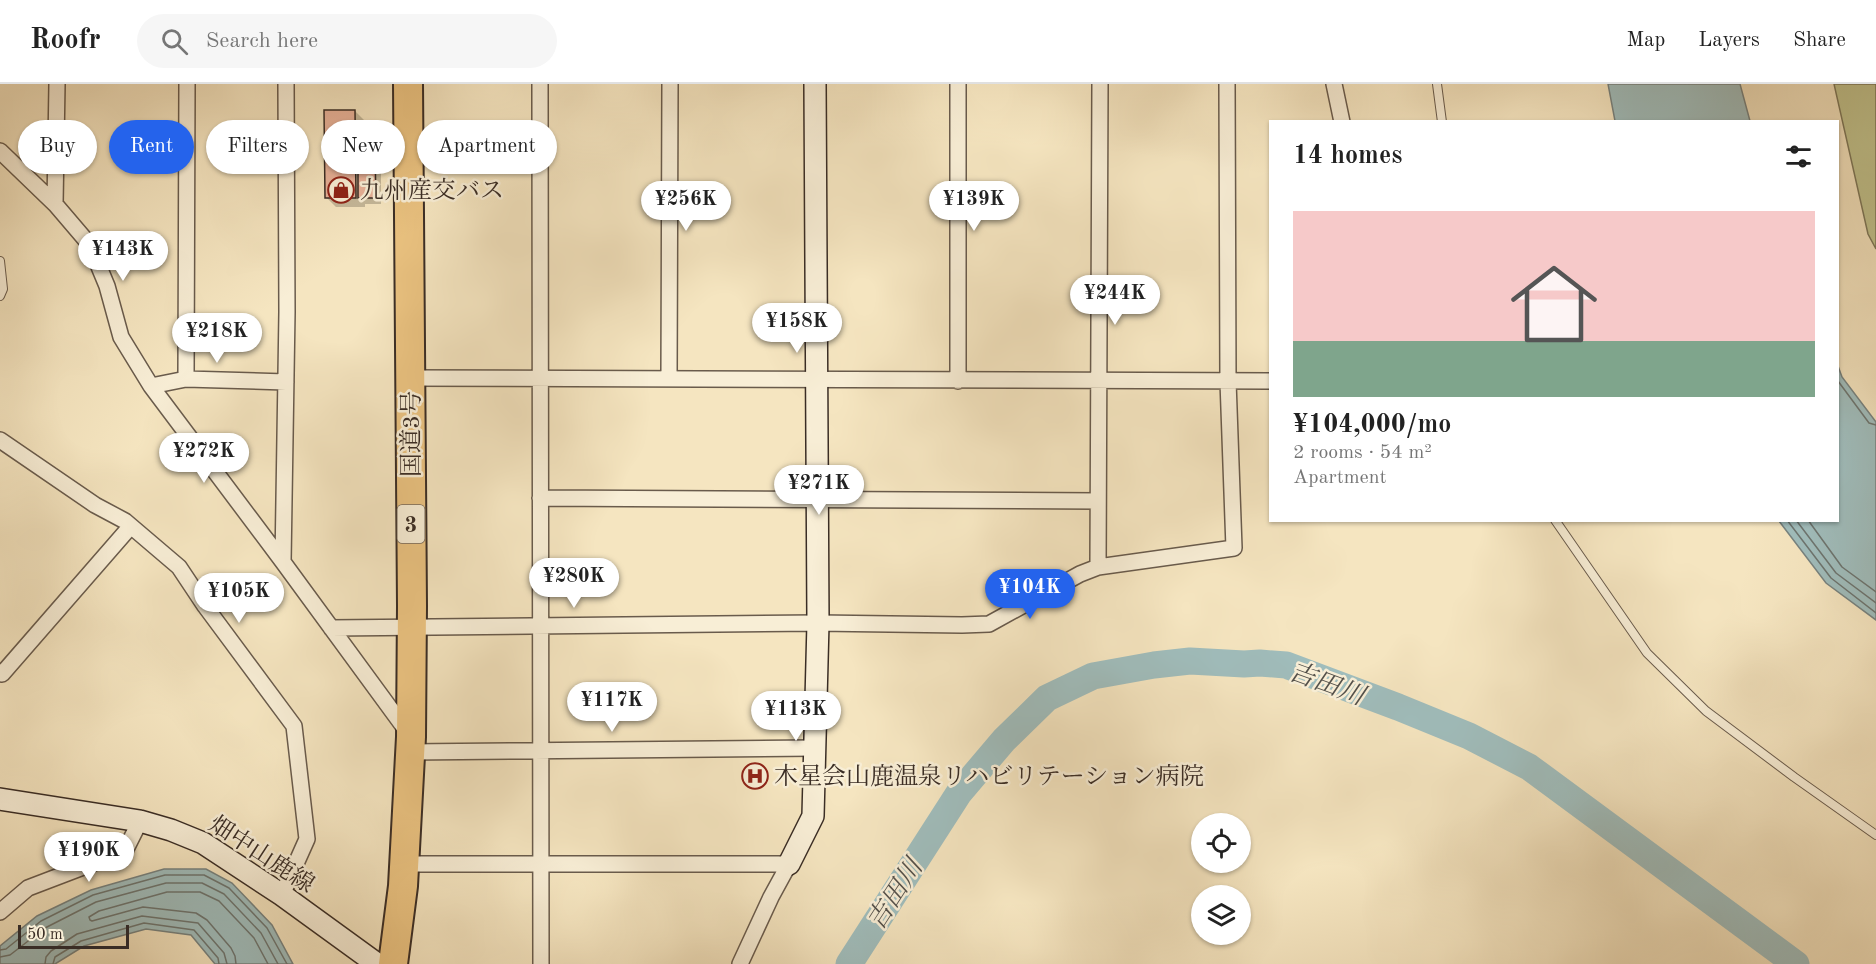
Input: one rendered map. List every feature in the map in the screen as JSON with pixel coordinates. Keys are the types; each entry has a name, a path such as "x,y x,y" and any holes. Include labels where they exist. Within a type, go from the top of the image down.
{"highway":[{"name":"国道3号","path":"393,964 403,886 410,744 411,378 408,84"}],"street":[{"path":"55,204 57,84"},
{"path":"186,379 187,84"},
{"path":"283,562 286,382 286,84"},
{"path":"540,84 541,964"},
{"path":"669,379 670,84"},
{"path":"740,964 771,897 813,816 818,623 815,84"},
{"path":"958,84 958,381"},
{"path":"1098,567 1100,84"},
{"path":"331,628 818,623 989,624 1080,574 1098,567 1234,548 1228,381 1227,84"},
{"path":"1334,84 1342,120"},
{"path":"0,151 55,204 90,245 107,286 121,337 151,386 331,628 410,744 542,750 815,748"},
{"path":"411,378 1269,381"},
{"path":"151,386 186,379 286,382"},
{"path":"0,440 95,505 124,521 179,567 294,726 308,839 282,895"},
{"path":"540,498 1098,501"},
{"path":"0,672 2,674 130,527"},
{"name":"畑中山鹿線","path":"0,799 140,821 203,843 282,895 377,964"},
{"path":"0,912 28,888 125,851 140,821"},
{"path":"404,864 789,864"}],"lane":[{"path":"1437,84 1442,120"},
{"path":"0,261 3,289 0,296"},
{"path":"1556,522 1647,653 1706,711 1876,835"}],"green space":[{"path":"1834,84 1876,84 1876,249 1868,234"}],"water":[{"path":"1608,84 1740,84 1750,120 1615,120"},
{"path":"1839,369 1842,377 1876,422 1876,620 1826,583 1780,522 1839,522"},
{"path":"164,869 206,869 232,883 272,925 293,964 215,964 191,935 146,929 84,946 55,964 0,964 0,946 37,916 91,890"}],"building":[{"path":"324,110 355,110 355,120 324,120"},
{"path":"325,174 356,174 356,198 325,198"},
{"path":"358,174 375,174 376,198 358,198"}],"waterway":[{"name":"吉田川","path":"849,964 959,793 1004,740 1047,698 1093,676 1190,661 1286,665 1469,736 1529,767 1796,964"}],"place":[{"name":"九州産交バス","path":"341,190"},
{"name":"木星会山鹿温泉リハビリテーション病院","path":"755,776"}]}
